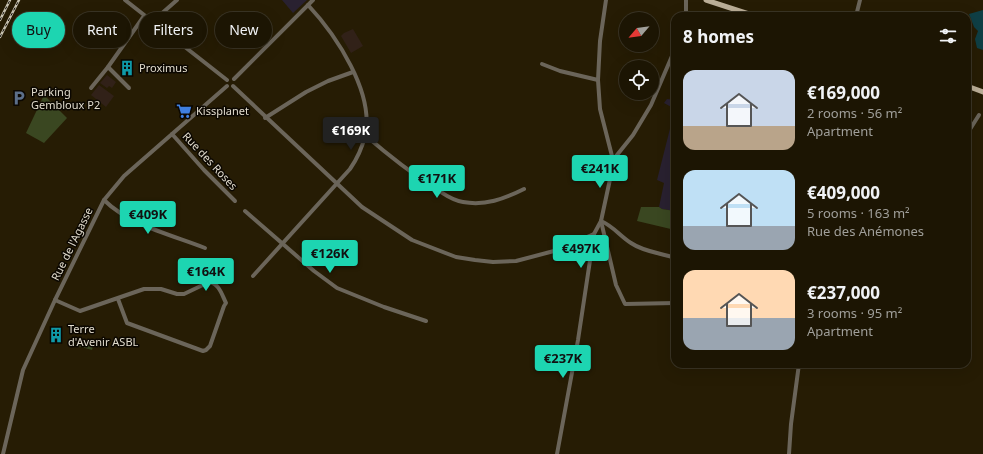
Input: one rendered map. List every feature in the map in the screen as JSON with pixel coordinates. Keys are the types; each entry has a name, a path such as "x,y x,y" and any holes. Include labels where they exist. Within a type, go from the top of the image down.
{"main road":[{"path":"706,0 743,12"},
{"path":"971,88 983,92"}],"street":[{"path":"126,0 140,12"},
{"path":"163,12 177,0"},
{"path":"227,80 231,78 234,79 313,0"},
{"path":"557,454 563,430 594,234 601,221 612,170 613,160 600,109 598,80 600,41 606,0"},
{"path":"686,0 686,12"},
{"path":"857,12 860,0"},
{"path":"253,276 353,164 361,149 365,135 366,110 363,94 354,72 331,33 308,5"},
{"path":"91,88 139,23"},
{"path":"186,48 227,80"},
{"path":"613,160 633,135 652,105 671,59"},
{"path":"542,64 560,71 598,80"},
{"path":"108,67 128,88"},
{"path":"265,118 306,92 354,72"},
{"path":"233,86 235,82 234,79"},
{"path":"227,80 227,86 233,86 265,118 362,207 412,240 456,257 493,262 516,261 554,251 594,234"},
{"name":"Rue de l'Agasse","path":"3,454 23,370 55,300 104,200 124,176 227,86"},
{"path":"971,128 979,115"},
{"name":"Rue des Roses","path":"172,134 204,170 235,201"},
{"path":"365,135 426,182 451,198 462,202 489,203 502,200 524,189"},
{"path":"104,200 112,207 140,223 205,248"},
{"path":"245,211 314,271 337,288 384,307 426,321"},
{"path":"601,221 609,224 630,243 658,254 671,257"},
{"path":"601,221 616,285 625,304 671,303"},
{"path":"55,300 80,311 144,289 161,289 177,294 184,294 210,282 214,282 218,286 226,303 210,346 203,351 127,323 118,299"},
{"path":"789,454 791,424 798,368"}],"shaded area":[{"path":"282,0 307,0 293,13"},
{"path":"353,29 363,46 351,53 341,36"},
{"path":"107,75 116,82 112,88 109,86 107,88 100,83"},
{"path":"99,85 114,96 106,107 91,95"},
{"path":"667,99 671,100 671,107 664,103"},
{"path":"671,125 671,210 659,207 664,183 657,180"}],"green space":[{"path":"44,95 67,118 44,143 26,133"},
{"path":"641,207 659,207 671,210 671,229 637,221"},
{"path":"80,339 94,343 92,350 78,346"}],"water":[{"path":"983,10 983,50 977,48 975,39 978,31 974,27 971,19 971,13"}],"railway":[{"path":"0,20 10,0"},
{"path":"0,37 19,0"}],"place":[{"name":"Proximus","path":"127,68"},
{"name":"Parking Gembloux P2","path":"19,98"},
{"name":"Kissplanet","path":"184,111"},
{"name":"Terre d'Avenir ASBL","path":"56,335"}]}
